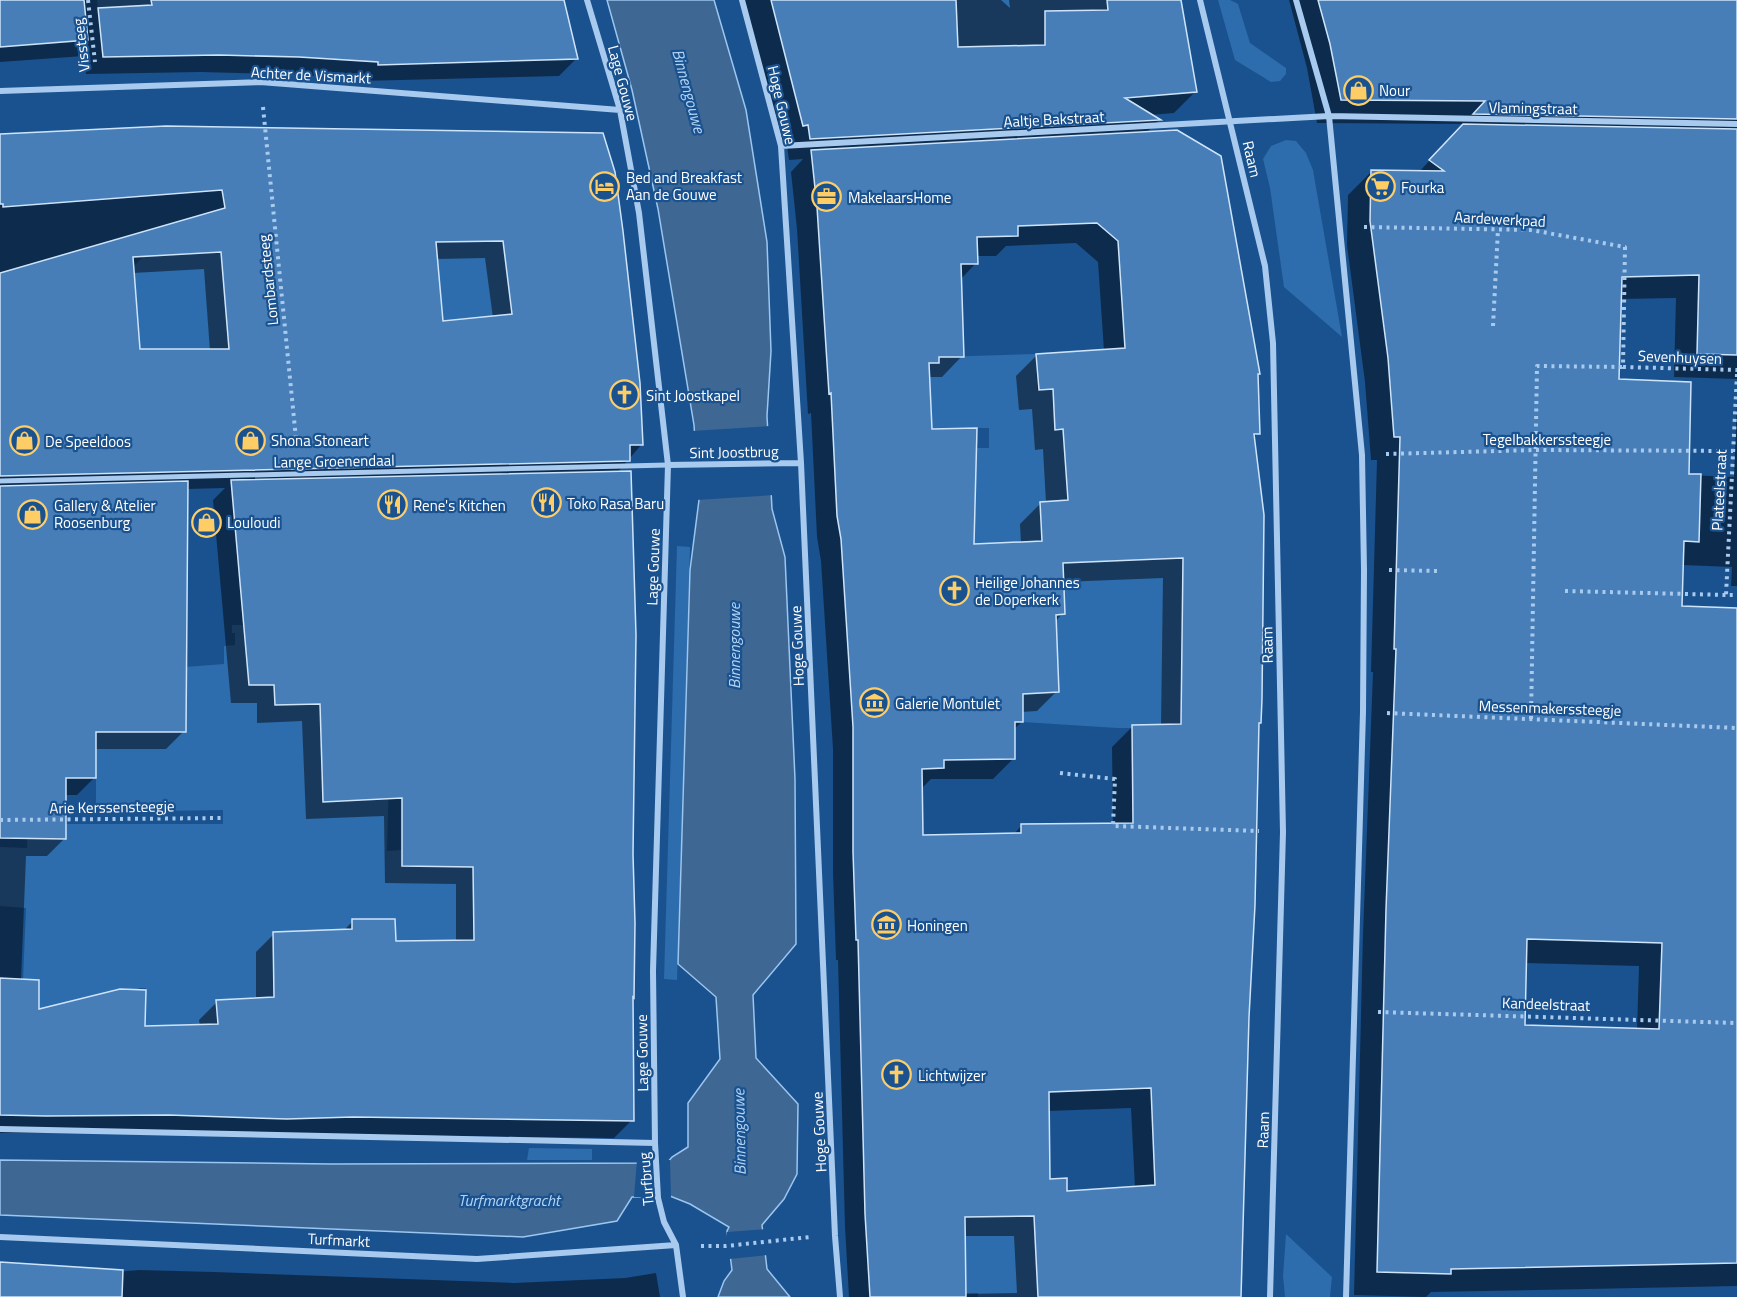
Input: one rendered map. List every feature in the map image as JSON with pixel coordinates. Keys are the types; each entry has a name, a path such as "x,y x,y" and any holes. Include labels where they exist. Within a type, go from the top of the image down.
{"street":[{"name":"Lage Gouwe","path":"587,0 620,110 639,213 668,465 653,971 656,1143"},
{"name":"Hoge Gouwe","path":"742,0 781,146 801,463 840,1297"},
{"name":"Raam","path":"1200,0 1265,266 1273,343 1283,832 1270,1297"},
{"path":"1296,0 1329,116 1362,455 1363,712 1346,1297"},
{"name":"Achter de Vismarkt","path":"0,91 260,82 620,110"},
{"name":"Aaltje Bakstraat","path":"781,146 1329,116"},
{"name":"Vlamingstraat","path":"1329,116 1737,124"},
{"name":"Sint Joostbrug","path":"668,465 801,463"},
{"name":"Lange Groenendaal","path":"0,481 668,465"},
{"path":"0,1129 656,1143"},
{"name":"Turfbrug","path":"656,1143 658,1198 664,1222 676,1245"},
{"name":"Turfmarkt","path":"0,1237 477,1259 676,1245"},
{"path":"676,1245 683,1297"}],"path":[{"name":"Vissteeg","path":"88,0 98,87"},
{"name":"Lombardsteeg","path":"260,82 300,474"},
{"name":"Aardewerkpad","path":"1340,226 1531,230 1625,247 1625,279"},
{"path":"1493,326 1498,229"},
{"name":"Sevenhuysen","path":"1623,367 1625,279"},
{"name":"Sevenhuysen","path":"1536,450 1537,366 1737,372"},
{"name":"Plateelstraat","path":"1726,595 1737,372"},
{"path":"1531,719 1536,450"},
{"name":"Tegelbakkerssteegje","path":"1362,455 1536,450 1733,451"},
{"path":"1364,570 1437,571"},
{"path":"1565,591 1737,595"},
{"name":"Messenmakerssteegje","path":"1363,712 1737,728"},
{"path":"1060,773 1115,779 1113,826 1283,832"},
{"name":"Arie Kerssensteegje","path":"0,820 223,818"},
{"name":"Kandeelstraat","path":"1354,1011 1737,1023"},
{"path":"726,1246 814,1236"}],"shaded area":[{"path":"97,0 151,0 152,5 98,8"},
{"path":"956,0 1107,0 1108,9 1045,11 1045,45 958,47"},
{"path":"1218,0 1230,0 1238,4 1250,43 1286,68 1286,74 1280,81 1271,82 1235,60"},
{"path":"1286,140 1296,141 1306,153 1313,170 1342,337 1284,287 1270,188 1263,159 1271,146"},
{"path":"481,196 503,242 517,314 470,375 429,303 441,301 437,251 364,256 429,243 480,241"},
{"path":"220,240 229,349 141,359 134,266 144,256"},
{"path":"1036,354 1037,390 1053,389 1055,430 1063,429 1068,500 1040,502 1042,531 1076,562 1207,557 1204,724 1132,725 1131,728 1117,728 1023,722 1022,681 1059,691 1058,667 1049,667 943,546 975,515 976,482 957,448 989,448 989,428 924,428 929,363 939,363 939,357"},
{"path":"677,546 690,547 677,980 664,979"},
{"path":"376,583 377,674 370,743 386,746 385,778 389,778 387,851 402,850 402,863 473,867 474,908 480,909 476,940 411,940 410,966 396,966 396,932 392,932 392,919 352,919 352,941 286,941 286,932 273,932 274,997 252,997 252,1029 234,1030 233,999 217,1000 219,1050 212,1051 212,1024 145,1026 146,988 114,989 111,1030 80,1028 81,999 63,1003 61,1014 39,1014 39,980 32,980 32,1003 13,1002 15,980 23,980 26,908 0,906 0,847 27,848 28,822 45,824 46,839 66,839 66,824 223,824 223,810 96,812 96,731 186,732 185,667 224,664 224,646 235,645 232,625 244,625 249,685 274,685 275,705 320,704 323,802 353,801 346,616 315,618 316,640 257,643 254,589"},
{"path":"529,1148 592,1149 592,1160 527,1160"},
{"path":"1050,1181 1036,1245 1038,1297 978,1297 978,1293 963,1293 966,1275 966,1217"},
{"path":"1286,1234 1332,1277 1330,1297 1285,1297 1283,1276"}],"water":[{"path":"607,0 714,0 746,110 767,242 771,351 767,416 772,509 785,557 795,779 796,944 753,995 756,1058 798,1104 797,1174 784,1199 762,1225 767,1269 790,1297 718,1297 724,1281 732,1270 727,1231 729,1227 690,1204 670,1196 632,1197 617,1221 523,1237 0,1215 0,1160 331,1164 667,1163 688,1147 688,1103 720,1059 716,997 678,964 690,570 699,500 694,425 658,209 632,90"}],"pier":[{"path":"770,426 774,495 696,500 692,431"},
{"path":"637,1160 670,1160 671,1197 634,1197"},
{"path":"766,1229 768,1255 729,1259 726,1244 727,1232"}],"building":[{"path":"0,0 84,0 88,40 0,47"},
{"path":"151,0 564,0 578,59 378,65 378,62 299,57 219,55 103,57 98,8 152,5"},
{"path":"771,0 956,0 958,47 1045,45 1045,11 1108,10 1107,0 1181,0 1197,92 1125,98 1161,120 810,139 808,125 803,126"},
{"path":"1318,0 1737,0 1737,119 1473,114 1485,101 1341,100 1330,44"},
{"path":"1463,124 1737,129 1737,355 1697,354 1699,275 1622,277 1619,379 1691,382 1689,474 1701,474 1699,542 1684,541 1682,606 1737,608 1737,1263 1451,1269 1451,1274 1377,1272 1386,909 1396,649 1394,649 1400,437 1394,437 1388,358 1370,221 1371,170 1444,171 1429,160","holes":["1527,939 1662,943 1659,1029 1525,1025"]},
{"path":"166,126 603,133 615,172 623,231 640,383 643,445 630,445 630,461 0,476 0,273 225,208 222,190 3,207 3,204 0,204 0,134","holes":["503,241 512,314 443,321 436,242","221,252 229,349 140,349 133,257"]},
{"path":"1177,130 1221,156 1260,374 1258,374 1260,434 1254,434 1264,515 1262,699 1261,723 1259,723 1241,1297 1038,1297 1034,1216 965,1217 966,1297 870,1297 865,1214 858,940 856,940 853,852 853,727 841,539 837,516 831,393 829,394 811,150","holes":["1097,223 1118,241 1125,348 1036,354 1039,390 1053,389 1055,430 1063,429 1068,500 1040,502 1042,541 974,544 977,428 932,429 929,363 939,363 939,357 964,357 961,264 978,264 977,237 1018,236 1018,226","1183,558 1181,724 1132,725 1133,823 1021,824 1021,833 923,835 922,769 944,768 944,760 1015,759 1015,722 1023,722 1023,694 1059,692 1056,615 1065,614 1063,563","1151,1088 1155,1185 1067,1191 1067,1178 1050,1179 1049,1092"]},
{"path":"631,471 636,635 633,854 634,1121 0,1115 0,978 39,980 39,1009 120,989 146,990 145,1026 218,1024 216,1000 274,997 273,932 352,929 352,919 395,919 396,941 474,940 473,867 402,866 402,798 323,802 320,704 275,705 274,685 249,685 231,480"},
{"path":"188,481 186,732 96,732 96,778 66,778 66,839 0,838 0,486"},
{"path":"0,1262 123,1270 122,1297 0,1297"}],"place":[{"name":"Nour","path":"1358,90"},
{"name":"Bed and Breakfast Aan de Gouwe","path":"605,186"},
{"name":"Fourka","path":"1380,187"},
{"name":"MakelaarsHome","path":"827,197"},
{"name":"Sint Joostkapel","path":"625,395"},
{"name":"Shona Stoneart","path":"250,440"},
{"name":"De Speeldoos","path":"24,441"},
{"name":"Toko Rasa Baru","path":"546,503"},
{"name":"Rene's Kitchen","path":"392,505"},
{"name":"Gallery & Atelier Roosenburg","path":"33,514"},
{"name":"Louloudi","path":"206,522"},
{"name":"Heilige Johannes de Doperkerk","path":"954,591"},
{"name":"Galerie Montulet","path":"874,703"},
{"name":"Honingen","path":"886,925"},
{"name":"Lichtwijzer","path":"897,1075"}],"water label":[{"name":"Binnengouwe","path":"689,91"},
{"name":"Binnengouwe","path":"734,646"},
{"name":"Binnengouwe","path":"739,1132"},
{"name":"Turfmarktgracht","path":"509,1200"}]}
